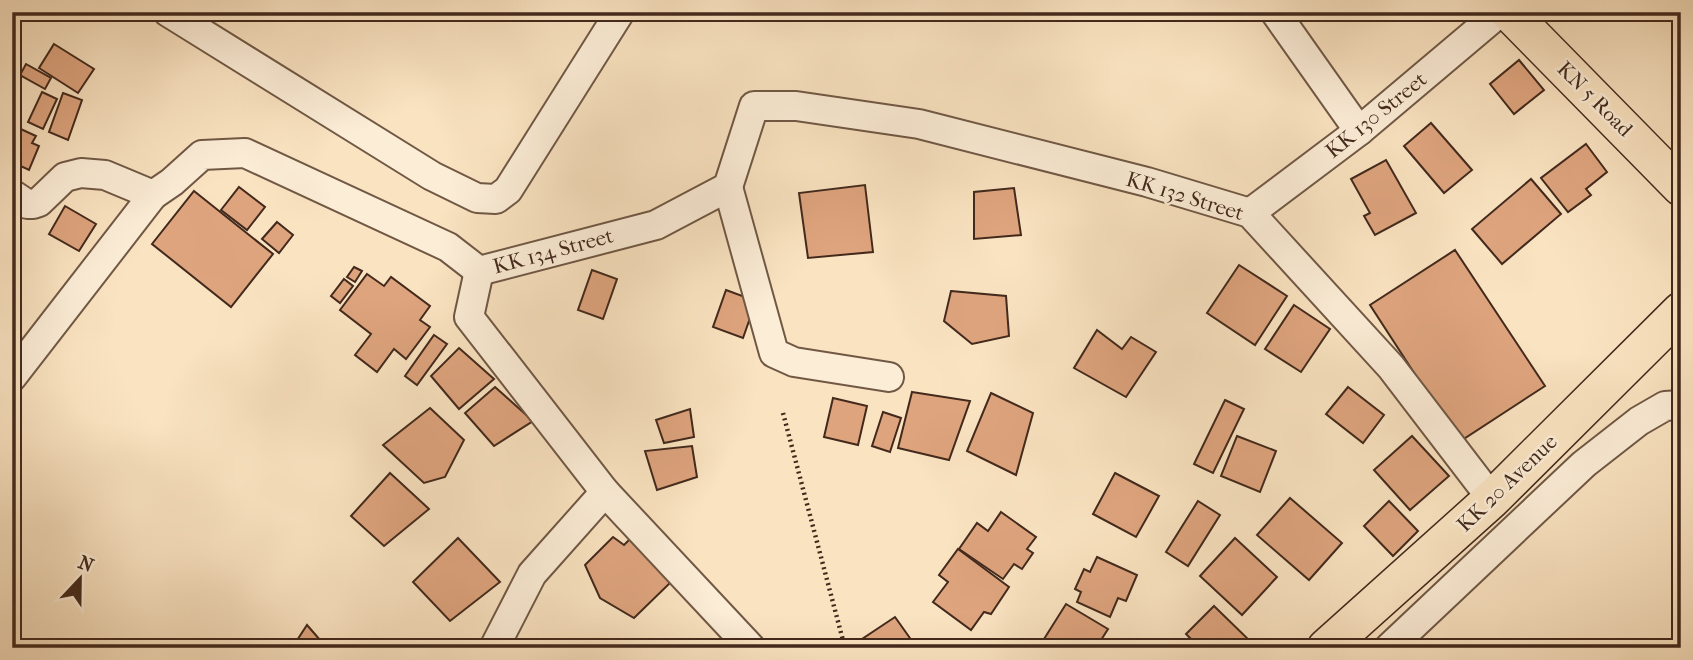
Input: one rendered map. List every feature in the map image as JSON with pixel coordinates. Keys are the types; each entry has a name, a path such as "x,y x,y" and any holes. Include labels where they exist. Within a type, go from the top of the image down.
{"main road":[{"name":"KN 5 Road","path":"1509,12 1681,187"},
{"name":"KK 20 Avenue","path":"1326,648 1492,499 1681,311"}],"street":[{"path":"168,12 443,182 477,198 496,199 508,190 620,12"},
{"path":"1275,12 1359,131"},
{"name":"KK 130 Street","path":"1250,213 1359,131 1500,12"},
{"name":"KK 132 Street","path":"728,187 754,106 796,106 919,124 1147,182 1250,213 1391,368 1492,499"},
{"name":"KK 134 Street","path":"12,377 153,195 162,191 202,155 245,153 448,247 479,271 656,225 728,187"},
{"path":"17,207 39,202 65,177 81,173 105,174 153,195"},
{"path":"728,187 774,354 794,362 889,377"},
{"path":"479,271 470,317 604,492 751,648"},
{"path":"1389,648 1584,464 1639,421 1665,406 1681,405"},
{"path":"494,648 532,574 604,492"}],"path":[{"path":"783,413 845,648"}],"building":[{"path":"1665,12 1681,12 1681,13 1673,22"},
{"path":"54,44 94,69 78,93 39,68"},
{"path":"1519,60 1544,90 1514,114 1490,84"},
{"path":"26,64 51,78 45,89 20,75"},
{"path":"42,92 57,99 43,129 28,122"},
{"path":"63,93 82,100 68,140 49,132"},
{"path":"1431,123 1472,170 1444,193 1404,146"},
{"path":"12,125 36,136 32,143 39,146 29,170 12,162"},
{"path":"1586,144 1607,172 1586,189 1591,195 1568,212 1541,178"},
{"path":"1386,160 1416,213 1375,235 1364,216 1370,213 1351,179"},
{"path":"1531,179 1561,214 1502,264 1472,229"},
{"path":"865,185 873,252 808,258 799,193"},
{"path":"239,187 265,207 247,230 221,210"},
{"path":"1014,188 1021,235 974,239 974,192"},
{"path":"194,191 273,254 231,307 152,244"},
{"path":"65,206 96,224 79,251 49,234"},
{"path":"277,222 293,235 279,253 262,239"},
{"path":"1455,250 1545,386 1459,442 1370,305"},
{"path":"1239,265 1287,296 1255,345 1207,313"},
{"path":"354,267 362,271 355,282 347,277"},
{"path":"592,270 617,279 603,319 578,310"},
{"path":"367,274 384,286 391,277 430,306 420,320 430,327 406,359 394,349 377,372 355,355 371,334 340,310"},
{"path":"344,279 353,286 340,303 331,296"},
{"path":"726,290 756,301 743,338 713,327"},
{"path":"951,291 1006,296 1009,336 972,344 944,321"},
{"path":"1294,305 1330,329 1301,372 1265,349"},
{"path":"1097,330 1122,349 1131,337 1156,352 1126,397 1074,368"},
{"path":"434,335 447,344 417,385 405,376"},
{"path":"459,348 494,379 459,409 431,376"},
{"path":"495,387 533,421 494,446 465,413"},
{"path":"1348,387 1384,415 1363,443 1326,414"},
{"path":"912,392 970,401 949,460 898,448"},
{"path":"991,393 1033,413 1016,475 967,451"},
{"path":"833,398 867,406 858,445 824,437"},
{"path":"1225,400 1244,409 1213,473 1194,464"},
{"path":"430,408 464,440 445,477 424,483 383,445"},
{"path":"690,409 694,437 664,443 656,420"},
{"path":"883,412 901,418 890,452 872,446"},
{"path":"1237,436 1276,451 1260,492 1221,476"},
{"path":"1412,436 1449,476 1410,510 1374,470"},
{"path":"692,446 697,477 657,490 645,451"},
{"path":"390,473 429,509 384,546 351,516"},
{"path":"1115,473 1159,496 1136,537 1093,514"},
{"path":"1290,498 1342,543 1309,580 1257,535"},
{"path":"1198,501 1220,515 1188,566 1166,552"},
{"path":"1389,501 1418,531 1393,556 1364,526"},
{"path":"1001,512 1036,537 1027,549 1033,553 1022,569 1014,564 1003,579 959,549 977,523 988,531"},
{"path":"633,536 671,582 634,618 600,598 585,565 613,537 624,545"},
{"path":"458,538 500,582 450,621 413,582"},
{"path":"1235,538 1277,577 1242,615 1200,576"},
{"path":"958,549 1009,587 991,614 984,612 971,630 933,602 948,582 939,575"},
{"path":"1097,557 1137,575 1126,601 1118,598 1110,617 1077,602 1081,592 1075,589 1084,569 1090,572"},
{"path":"1066,604 1108,629 1096,648 1039,647"},
{"path":"1214,606 1250,641 1244,648 1200,648 1186,634"},
{"path":"895,617 912,641 902,648 868,648 862,639"},
{"path":"307,625 327,648 292,648"},
{"path":"923,641 931,648 917,648"}]}
